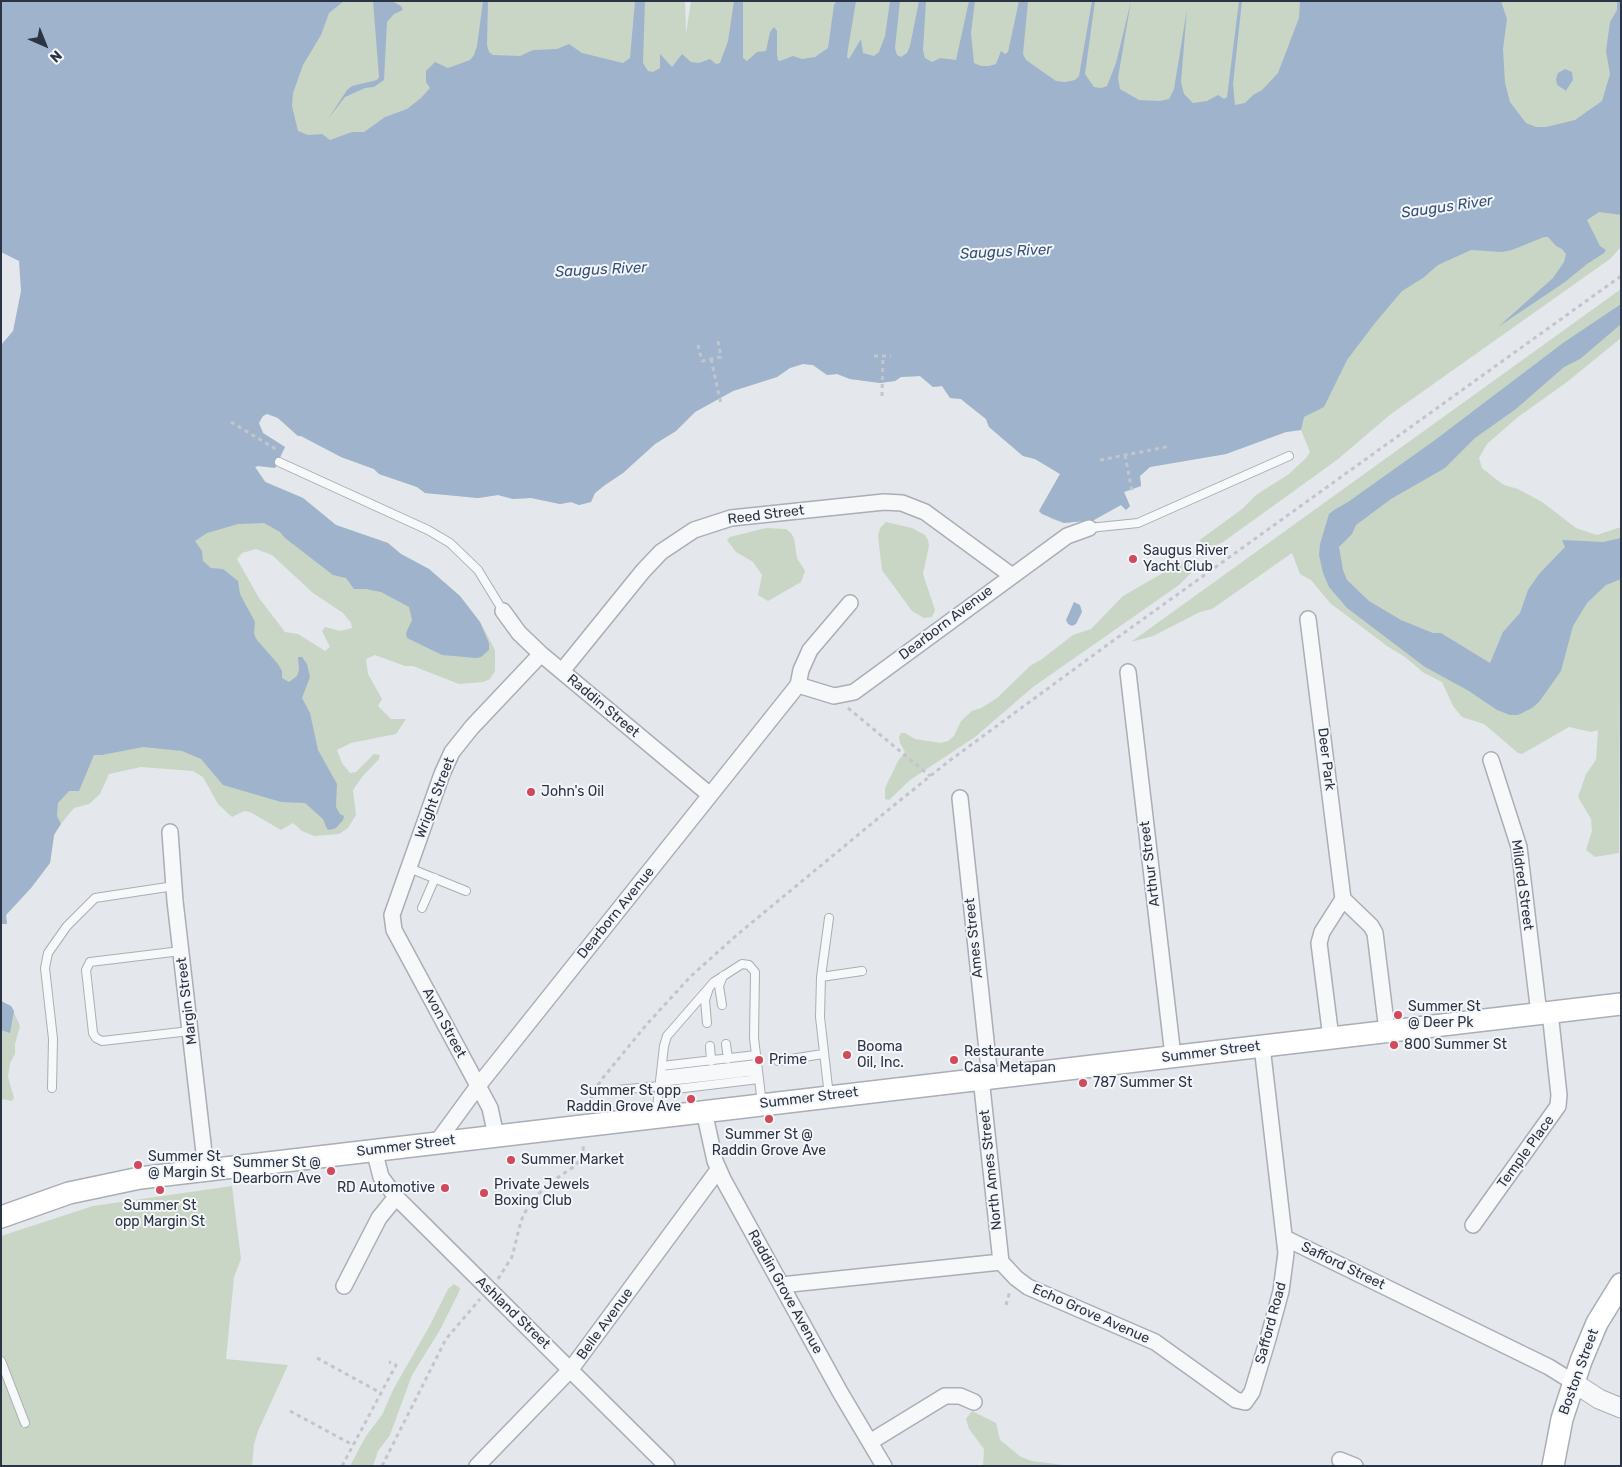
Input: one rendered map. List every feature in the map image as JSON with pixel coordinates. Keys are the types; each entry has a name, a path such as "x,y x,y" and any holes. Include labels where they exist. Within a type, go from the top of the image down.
{"main road":[{"name":"Summer Street","path":"1,1217 91,1188 140,1178 1621,1004"},
{"name":"Boston Street","path":"1553,1466 1562,1419 1573,1382 1592,1333 1621,1284"}],"street":[{"name":"Reed Street","path":"562,671 661,552 694,530 731,518 884,502 902,503 924,512 1011,575"},
{"name":"Dearborn Avenue","path":"842,696 858,689 1011,575 1067,536 1089,528"},
{"name":"Dearborn Avenue","path":"437,1142 478,1086 798,685 801,670 810,650 850,604"},
{"name":"Raddin Street","path":"503,611 519,633 541,654 710,795"},
{"name":"Deer Park","path":"1308,619 1343,899"},
{"name":"Wright Street","path":"393,912 442,774 452,752 472,727 541,654"},
{"name":"Arthur Street","path":"1128,672 1173,1056"},
{"path":"798,685 829,695 842,696"},
{"name":"Mildred Street","path":"1491,760 1519,847 1544,1013"},
{"name":"Ames Street","path":"960,798 985,1078"},
{"name":"Margin Street","path":"170,832 174,886 206,1170"},
{"path":"1331,1038 1320,937 1343,899 1371,926 1375,933 1387,1031"},
{"name":"Avon Street","path":"393,912 393,928 491,1111 496,1136"},
{"name":"Temple Place","path":"1473,1225 1558,1106 1559,1098 1544,1013"},
{"name":"Safford Street","path":"1262,1046 1285,1238 1550,1367 1573,1382"},
{"name":"North Ames Street","path":"985,1078 1001,1262"},
{"name":"Raddin Grove Avenue","path":"704,1111 718,1170 780,1285 884,1466"},
{"name":"Ashland Street","path":"374,1150 381,1177 396,1197 667,1466"},
{"name":"Belle Avenue","path":"477,1466 571,1369 718,1170"},
{"path":"344,1286 379,1218 396,1197"},
{"name":"Safford Road","path":"1243,1403 1248,1400 1252,1392 1276,1312 1286,1262 1285,1238"},
{"path":"780,1285 1001,1262"},
{"name":"Echo Grove Avenue","path":"1001,1262 1016,1278 1028,1287 1160,1345 1243,1403"},
{"path":"1573,1382 1599,1399 1621,1408"},
{"path":"870,1442 945,1396 960,1396 974,1402"},
{"path":"1340,1460 1355,1466"}],"lane":[{"path":"1089,528 1138,523 1290,456"},
{"path":"278,462 428,530 450,543 478,570 503,611"},
{"path":"408,868 466,891"},
{"path":"422,908 434,878"},
{"path":"52,1088 53,1039 45,968 48,953 67,926 95,898 174,886"},
{"path":"829,918 821,977 820,1023 829,1096"},
{"path":"181,950 90,962 86,968 93,1032 96,1038 102,1040 190,1031"},
{"path":"656,1116 667,1036 711,985 724,974 742,964 749,965 755,972 754,1020 762,1104"},
{"path":"821,977 862,971"},
{"path":"722,1005 720,982 724,974"},
{"path":"707,1023 705,1000 711,985"},
{"path":"726,1044 728,1059"},
{"path":"710,1046 711,1060"},
{"path":"778,1061 823,1054"},
{"path":"662,1066 756,1055"},
{"path":"617,1090 758,1067"},
{"path":"660,1084 759,1079"},
{"path":"1,1360 25,1423"}],"path":[{"path":"382,1466 442,1346 456,1324 488,1290 509,1263 521,1221 529,1204 540,1191 572,1169 581,1159 589,1101 594,1090 669,1000 722,948 930,776 1114,640 1621,276"},
{"path":"698,345 702,361 721,357 718,341"},
{"path":"874,356 891,356"},
{"path":"882,396 883,356"},
{"path":"711,359 721,404"},
{"path":"231,422 286,454"},
{"path":"1100,460 1171,446"},
{"path":"1125,455 1132,491"},
{"path":"842,696 850,711 930,776"},
{"path":"1006,1305 1011,1287"},
{"path":"317,1358 381,1393"},
{"path":"342,1466 396,1365 389,1362"},
{"path":"290,1411 353,1445"}],"green space":[{"path":"304,1 685,1 686,33 691,1 1397,1 1318,101 305,156 268,106"},
{"path":"1454,1 1621,1 1621,134 1564,149 1431,65","holes":["1572,76 1573,80 1566,91 1557,85"]},
{"path":"1621,203 1621,247 1610,259 1391,414 1338,459 1294,491 1223,542 1205,551 1200,550 1198,545 1201,539 1242,509 1256,495 1289,474 1306,458 1310,452 1301,430 1286,432 1226,454 1150,467 1140,476 1141,486 1124,492 1130,506 1126,510 1121,505 1094,520 1064,523 1052,519 1039,511 1060,474 1035,459 1023,456 989,427 986,419 961,399 950,398 942,386 933,387 920,376 901,377 895,381 880,383 850,379 837,374 827,375 813,365 803,364 790,368 777,377 733,391 695,412 676,431 655,444 623,473 595,493 591,502 579,505 571,502 560,504 531,498 513,499 498,495 478,498 425,493 417,487 379,474 374,469 341,457 298,436 275,416 711,364 1155,338"},
{"path":"1621,289 1621,338 1567,382 1518,417 1487,444 1479,458 1482,468 1504,485 1518,489 1542,502 1576,528 1597,535 1621,527 1619,853 1595,857 1586,850 1592,831 1591,819 1578,797 1586,774 1596,760 1598,730 1591,732 1569,727 1522,754 1518,753 1484,724 1462,717 1453,706 1442,682 1424,673 1330,603 1311,580 1300,574 1292,553 1212,609 1200,612 1153,636 1131,642"},
{"path":"261,428 263,433 285,447 275,468 255,467 266,482 303,498 336,525 388,543 401,554 429,569 460,596 480,622 495,650 495,671 490,679 483,682 459,684 413,666 405,666 375,655 366,659 368,674 382,699 378,706 391,719 406,719 396,734 351,743 337,750 342,763 350,773 356,772 374,754 380,755 379,759 353,790 356,815 348,828 339,834 314,836 302,831 293,823 281,830 250,812 244,811 232,817 218,804 203,777 193,771 141,767 109,774 100,794 89,804 74,808 55,831 50,863 31,888 6,915 7,924 1,924 1,878 38,793","holes":["256,549 272,555 313,593 343,613 351,623 352,628 340,631 325,627 322,631 330,647 325,651 298,634 285,632 259,598 237,559 242,553"]},
{"path":"886,522 912,528 925,535 928,540 929,546 923,574 935,610 932,617 924,618 912,611 882,570 878,536 880,528"},
{"path":"766,528 786,529 791,533 794,538 797,558 805,571 801,582 768,601 758,595 762,575 753,562 736,552 727,540 730,537"},
{"path":"1190,561 1195,567 1179,585 1033,687 975,737 910,780 889,800 885,799 885,788 898,761 905,752 900,743 899,737 901,733 905,733 915,739 940,743 948,741 954,736 961,721 972,711 997,698 1030,666 1073,635 1091,629 1123,596 1182,562"},
{"path":"1,1001 11,1006 20,1026 15,1044 15,1054 10,1063 8,1077 14,1098 12,1101 1,1099"},
{"path":"232,1186 241,1259 234,1277 226,1359 288,1365 258,1431 254,1444 252,1466 1,1466 1,1236 93,1206"},
{"path":"454,1284 460,1288 459,1292 440,1330 412,1375 390,1435 378,1451 373,1466 350,1466 366,1436 382,1415 394,1388 429,1327 448,1289"},
{"path":"972,1411 996,1423 1000,1440 1021,1457 1032,1461 1071,1466 983,1466 984,1449 969,1429 966,1419"}],"water":[{"name":"Saugus River","path":"1,1 344,1 329,13 321,35 303,65 293,93 292,106 298,131 308,135 322,134 330,140 352,132 364,132 385,117 407,109 430,88 426,82 426,71 435,62 448,68 470,60 477,46 483,1 488,1 487,45 489,52 493,55 520,56 533,50 557,49 569,44 582,53 623,63 630,58 635,1 645,1 643,63 648,71 653,72 660,68 660,54 672,67 682,54 691,62 699,63 710,59 716,64 720,63 728,41 734,1 743,1 743,58 747,61 757,52 766,51 770,32 774,27 777,31 777,55 780,61 793,56 802,59 815,57 828,48 836,1 856,1 847,57 849,59 861,39 863,53 874,56 879,52 885,36 890,1 900,1 895,48 897,55 901,57 907,53 910,46 919,1 926,1 923,50 925,58 932,62 940,58 956,60 969,1 975,1 971,33 974,63 981,66 989,66 996,64 1001,51 1005,54 1008,52 1019,1 1028,1 1023,54 1026,60 1056,81 1065,82 1075,80 1079,76 1092,1 1095,1 1085,74 1094,87 1101,88 1107,86 1116,63 1131,1 1118,78 1120,89 1139,100 1160,101 1169,99 1174,89 1187,9 1181,82 1184,94 1193,103 1207,101 1218,95 1224,99 1227,97 1239,1 1242,1 1233,84 1235,105 1245,103 1262,90 1278,73 1299,18 1300,1 1501,1 1507,19 1503,49 1505,83 1510,102 1526,123 1536,127 1546,127 1575,120 1602,101 1610,74 1606,51 1610,22 1617,10 1617,1 1621,1 1621,215 1599,212 1587,220 1600,246 1606,250 1604,253 1498,327 1553,278 1564,262 1566,254 1562,249 1556,246 1548,237 1544,237 1502,252 1471,250 1438,265 1423,278 1402,291 1375,323 1347,360 1324,407 1304,417 1301,430 1286,432 1226,454 1150,467 1140,476 1141,486 1124,492 1130,506 1126,510 1121,505 1094,520 1064,523 1042,514 1039,511 1060,474 1035,459 1023,456 989,427 986,419 961,399 950,398 942,386 933,387 920,376 901,377 895,381 880,383 850,379 837,374 827,375 813,365 803,364 790,368 777,377 733,391 695,412 676,431 655,444 623,473 595,493 591,502 579,505 571,502 560,504 531,498 513,499 498,495 478,498 425,493 417,487 379,474 374,469 341,457 298,436 278,418 267,414 263,416 259,423 263,433 285,447 275,468 255,467 265,482 303,498 336,525 388,543 401,554 429,569 460,596 480,622 489,643 489,650 481,657 476,658 442,655 407,638 406,633 412,620 409,607 381,592 354,589 346,578 333,575 285,538 280,532 264,523 238,524 207,533 195,541 202,551 203,561 211,568 223,569 238,581 240,594 255,622 254,634 278,664 282,671 282,678 289,682 297,676 299,670 298,657 302,657 307,664 310,677 302,698 310,713 318,750 337,784 336,807 340,814 344,816 343,820 336,828 330,830 327,829 323,819 305,803 281,802 223,785 201,759 182,751 143,747 94,755 79,791 69,791 58,803 57,816 61,824 54,835 50,863 31,888 6,915 7,924 1,924 1,345 13,331 21,291 19,261 1,252"},
{"path":"373,1 392,1 401,6 403,10 394,14 387,22 384,80 374,87 365,88 345,97 328,119 347,90 352,86 377,80 379,77"},
{"path":"1565,69 1572,72 1573,80 1566,91 1557,85 1556,79 1558,73"},
{"path":"1621,304 1621,324 1580,359 1564,367 1516,409 1475,438 1445,468 1391,499 1356,525 1352,534 1339,547 1343,570 1347,580 1369,601 1401,620 1433,633 1441,633 1490,663 1503,632 1520,613 1528,590 1539,574 1565,547 1562,540 1603,542 1621,538 1621,579 1606,585 1587,603 1573,626 1561,671 1539,702 1518,715 1510,715 1497,710 1469,691 1425,667 1347,608 1329,587 1323,573 1319,555 1320,544 1329,514 1334,510 1435,440 1563,343"},
{"path":"1074,602 1080,605 1082,612 1076,624 1072,626 1066,620"},
{"path":"1,1001 11,1006 14,1011 10,1033 1,1030"}],"place":[{"name":"Saugus River Yacht Club","path":"1133,559"},
{"name":"John's Oil","path":"531,792"},
{"name":"Summer St @ Deer Pk","path":"1398,1015"},
{"name":"800 Summer St","path":"1394,1045"},
{"name":"Booma Oil, Inc.","path":"847,1055"},
{"name":"Prime","path":"759,1060"},
{"name":"Restaurante Casa Metapan","path":"954,1060"},
{"name":"787 Summer St","path":"1083,1083"},
{"name":"Summer St opp Raddin Grove Ave","path":"691,1099"},
{"name":"Summer St @ Raddin Grove Ave","path":"769,1119"},
{"name":"Summer Market","path":"511,1160"},
{"name":"Summer St @ Margin St","path":"138,1165"},
{"name":"Summer St @ Dearborn Ave","path":"331,1171"},
{"name":"RD Automotive","path":"445,1188"},
{"name":"Summer St opp Margin St","path":"160,1190"},
{"name":"Private Jewels Boxing Club","path":"484,1193"}]}
